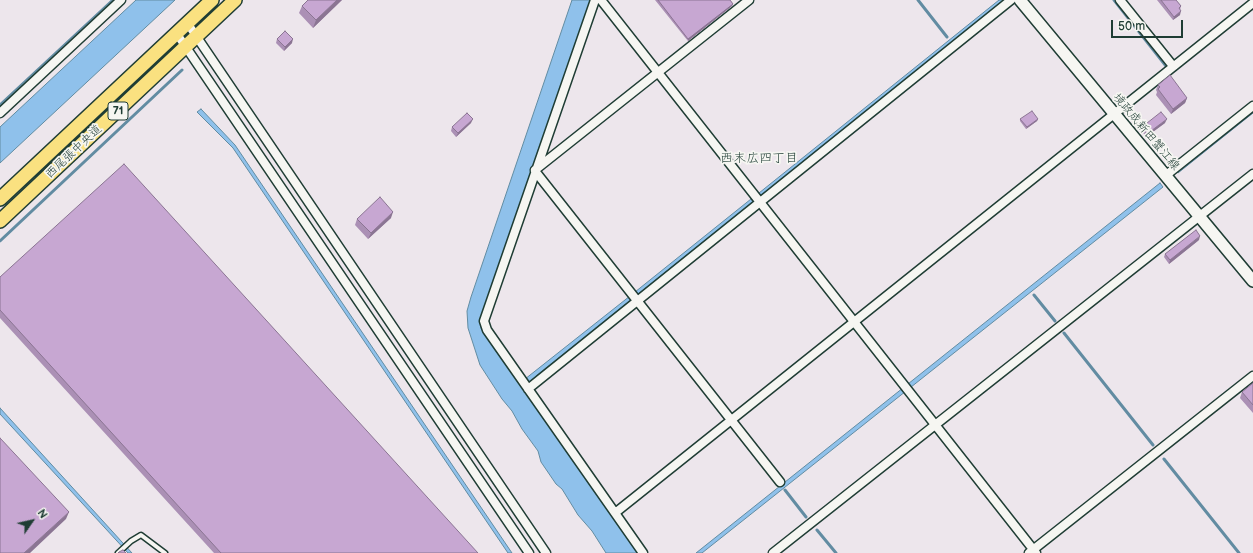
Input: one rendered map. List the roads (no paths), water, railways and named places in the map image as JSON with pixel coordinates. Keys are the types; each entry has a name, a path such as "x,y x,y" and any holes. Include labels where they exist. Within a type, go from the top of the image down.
{"main road":[{"name":"西尾張中央道","path":"0,199 178,34 212,0"},
{"name":"西尾張中央道","path":"0,221 235,0"},
{"name":"境政成新田蟹江線","path":"1020,0 1253,281"}],"street":[{"path":"0,113 121,0"},
{"path":"595,0 484,321 487,330 525,386 643,553"},
{"path":"601,0 1033,552 1253,376"},
{"path":"535,171 657,73 738,3 749,0"},
{"path":"525,386 638,301 1011,0"},
{"path":"1120,0 1173,66"},
{"path":"615,513 1253,3"},
{"path":"188,24 546,553"},
{"path":"178,34 529,553"},
{"path":"1165,176 1253,106"},
{"path":"535,171 780,482"},
{"path":"773,553 1253,174"}],"lane":[{"path":"118,553 126,545 141,535 165,553"}],"water":[{"path":"136,0 175,0 0,163 0,127"},
{"path":"572,0 591,0 483,311 481,328 520,383 630,296 632,299 536,376 537,378 524,388 639,553 606,553 592,531 578,515 562,489 556,484 541,462 538,451 480,365 468,328 467,311 471,297"},
{"path":"999,0 1006,0 761,196 759,193"},
{"path":"1253,108 1253,113 1178,173 1176,170"},
{"path":"201,109 235,145 512,553 508,553 233,148 197,112"},
{"path":"1160,183 1163,187 702,553 696,553"},
{"path":"751,199 753,202 637,295 635,292"},
{"path":"0,408 132,553 128,553 0,414"}],"waterway":[{"path":"0,105 113,0"},
{"path":"918,0 947,37"},
{"path":"1114,0 1166,66"},
{"path":"0,241 182,70"},
{"path":"1034,295 1055,321"},
{"path":"1064,333 1153,445"},
{"path":"1164,459 1239,553"},
{"path":"785,490 806,517"},
{"path":"817,530 836,553"}],"district":[{"name":"西末広四丁目","path":"759,159"}]}
